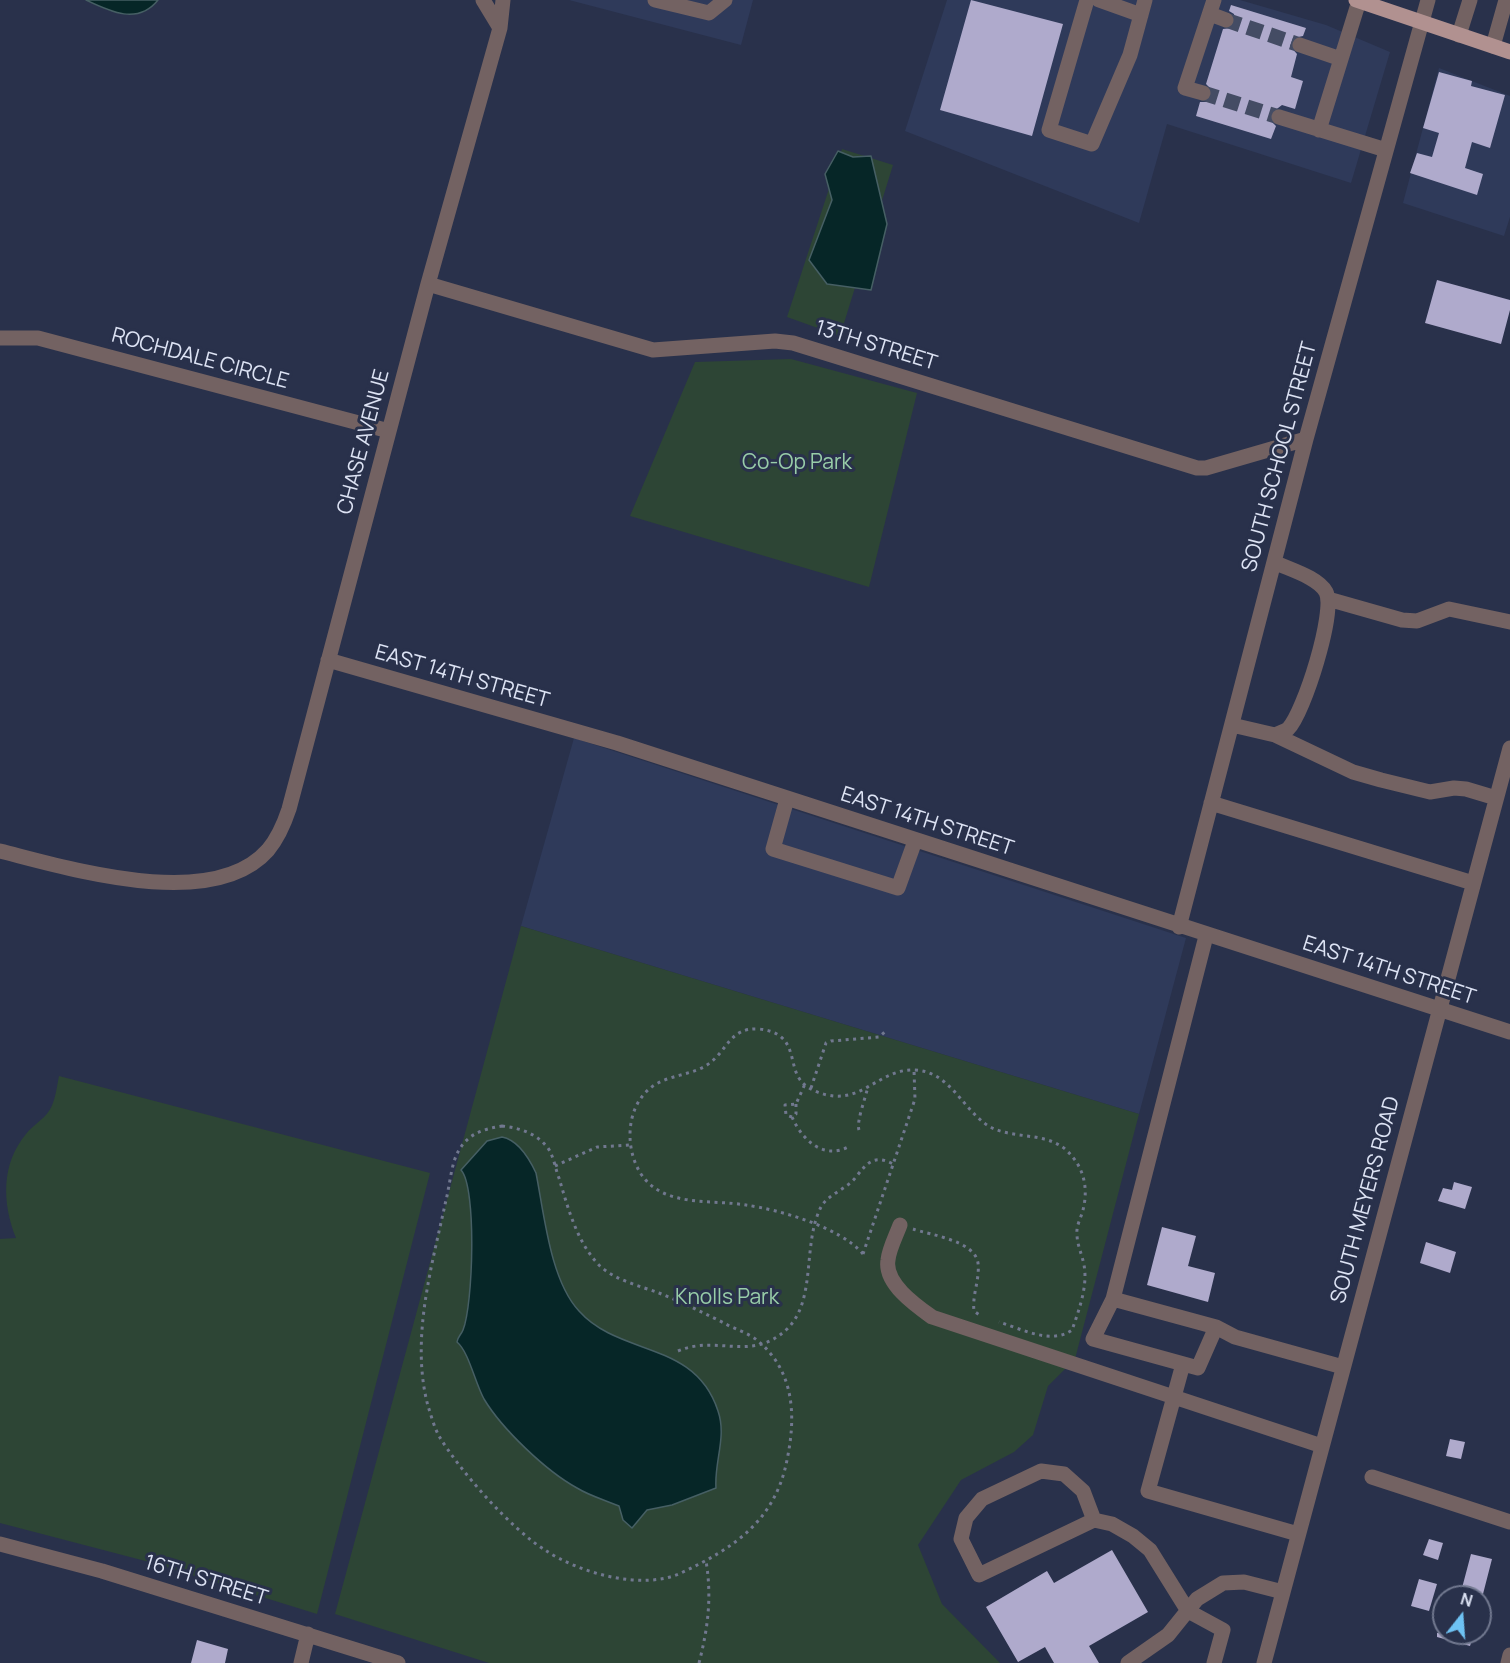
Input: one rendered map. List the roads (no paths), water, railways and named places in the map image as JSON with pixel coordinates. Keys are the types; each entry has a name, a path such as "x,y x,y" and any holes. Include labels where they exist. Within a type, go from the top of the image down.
{"main road":[{"path":"1357,1 1510,52"}],"street":[{"path":"483,0 500,28"},
{"name":"CHASE AVENUE","path":"0,851 81,872 158,882 208,879 227,875 257,860 275,841 286,818 388,431 500,28 503,0"},
{"path":"655,0 709,13 725,0"},
{"path":"1087,0 1049,130 1092,144 1130,55 1143,7 1099,0"},
{"name":"SOUTH SCHOOL STREET","path":"1179,927 1306,439 1428,0"},
{"path":"1459,35 1470,0"},
{"path":"1493,46 1506,0"},
{"path":"1319,130 1357,1"},
{"path":"1203,93 1185,88 1212,7 1226,20"},
{"path":"1300,45 1341,59"},
{"path":"1279,117 1386,150"},
{"name":"13TH STREET","path":"428,284 653,350 776,341 793,343 1197,468 1206,468 1306,439"},
{"name":"ROCHDALE CIRCLE","path":"0,338 18,336 46,340 388,431"},
{"path":"1274,562 1316,582 1326,590 1328,599 1317,663 1304,699 1288,728 1275,735"},
{"path":"1328,599 1402,620 1417,621 1449,609 1510,622"},
{"name":"EAST 14TH STREET","path":"328,660 617,743 1206,936 1510,1032"},
{"path":"1232,725 1275,735 1353,772 1381,780 1430,792 1454,788 1466,789 1496,798"},
{"name":"SOUTH MEYERS ROAD","path":"1264,1663 1438,1008 1510,748"},
{"path":"787,799 773,849 898,888 915,841"},
{"path":"1211,803 1473,883"},
{"path":"1206,936 1113,1299 1093,1339 1198,1368 1216,1327"},
{"path":"900,1225 888,1260 888,1272 894,1283 932,1317 1322,1446"},
{"path":"1113,1299 1216,1327 1235,1337 1343,1367"},
{"path":"1184,1364 1148,1491 1298,1534"},
{"path":"1094,1520 1083,1491 1064,1474 1041,1471 982,1499 966,1518 961,1539 980,1575 1094,1520 1122,1530 1150,1550 1188,1611 1223,1630 1214,1663"},
{"path":"1372,1477 1510,1522"},
{"name":"16TH STREET","path":"0,1544 102,1572 398,1663"},
{"path":"1128,1663 1168,1635 1197,1599 1222,1583 1244,1582 1283,1592"},
{"path":"301,1663 308,1634"},
{"path":"1508,1663 1510,1655"}],"tunnel":[{"path":"1226,20 1300,45"},
{"path":"1203,93 1279,117"}],"park label":[{"name":"Co-Op Park","path":"797,463"},
{"name":"Knolls Park","path":"727,1298"}]}
